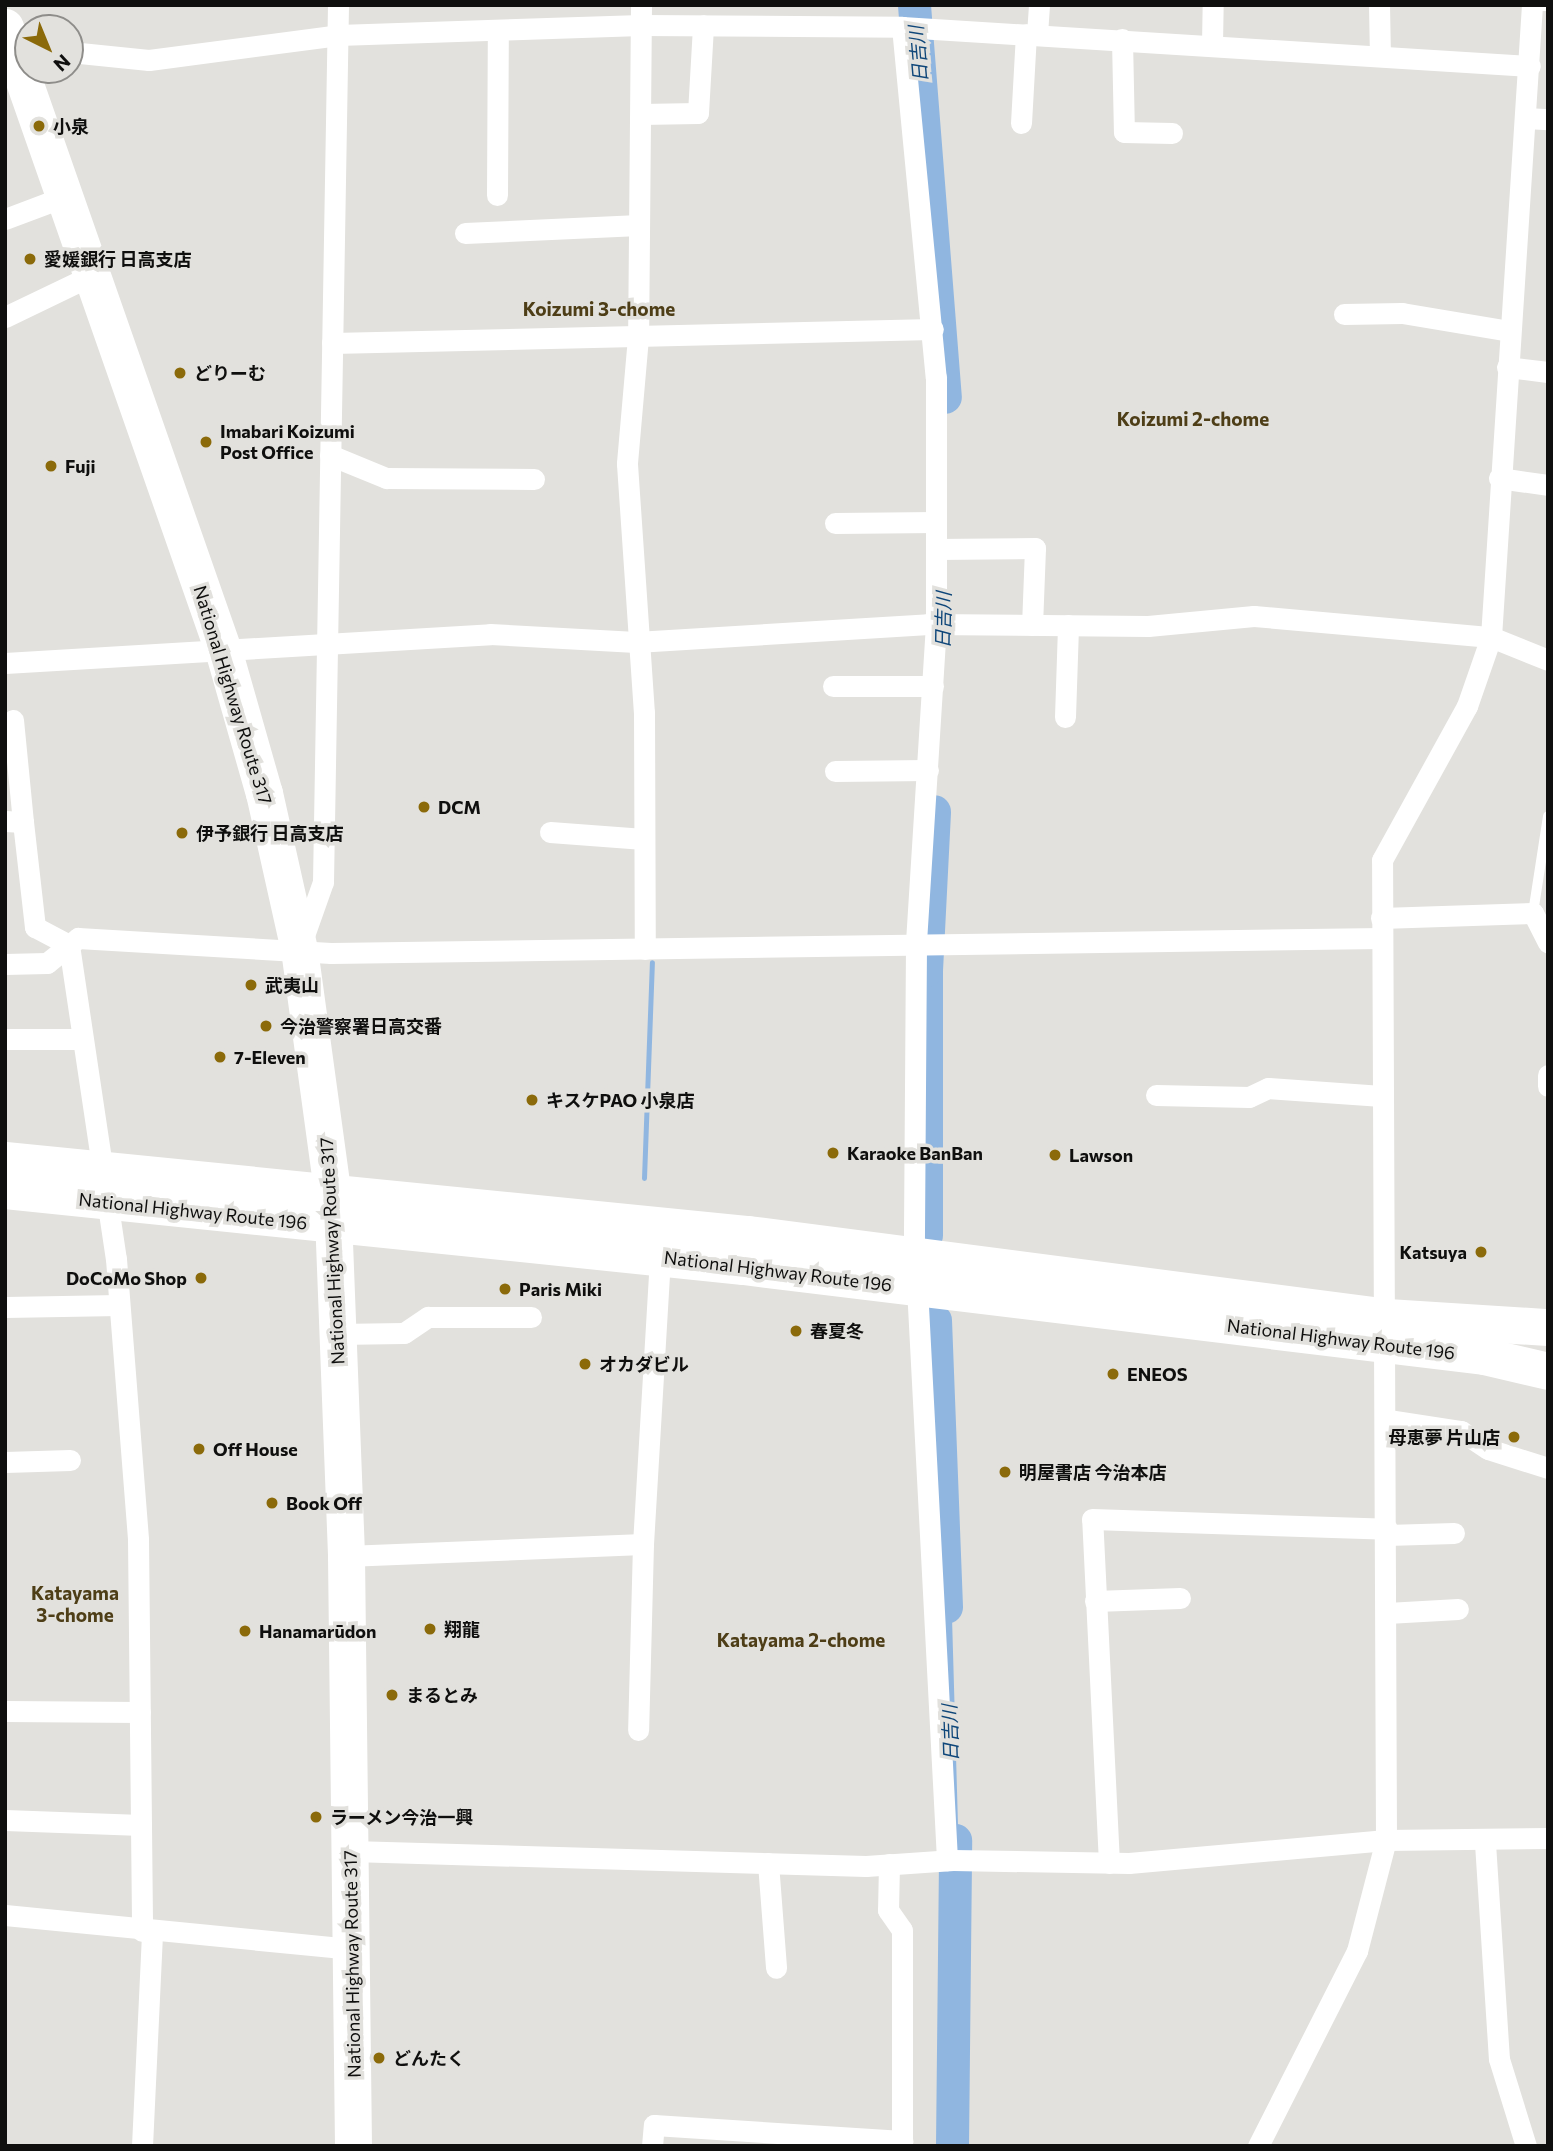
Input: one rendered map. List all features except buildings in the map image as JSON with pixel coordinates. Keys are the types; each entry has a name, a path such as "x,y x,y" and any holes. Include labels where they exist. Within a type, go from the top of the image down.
{"highway":[{"name":"National Highway Route 317","path":"13,42 88,277 223,653 264,793 299,949 332,1190 331,1226 346,1556 353,2146"},
{"name":"National Highway Route 196","path":"5,1160 103,1186 331,1226 660,1257 916,1271"},
{"name":"National Highway Route 196","path":"5,1189 103,1186 332,1190 916,1271 1387,1330 1548,1371"},
{"name":"National Highway Route 196","path":"1387,1330 1548,1326"}],"street":[{"path":"299,949 323,882 338,5"},
{"path":"1021,123 1031,34 1038,5"},
{"path":"1212,44 1213,5"},
{"path":"1378,5 1380,56"},
{"path":"1258,2146 1357,1951 1386,1840 1388,1420 1382,1096 1387,1002 1382,928 1382,860 1467,706 1491,637 1499,478 1530,66 1532,6"},
{"path":"84,53 149,60 338,35 498,30 641,15 703,25 902,27 1212,44 1530,66"},
{"path":"641,15 638,340 627,464 636,642 644,712 645,949"},
{"path":"641,114 698,113 703,25"},
{"path":"902,27 933,329 936,624 916,945 916,1271 955,1860"},
{"path":"497,195 498,30"},
{"path":"1122,39 1124,132 1172,134"},
{"path":"1526,118 1548,119"},
{"path":"5,219 61,198"},
{"path":"465,233 639,225"},
{"path":"5,317 88,277"},
{"path":"1345,314 1402,313 1510,331"},
{"path":"332,343 638,340 933,329"},
{"path":"1507,367 1548,372"},
{"path":"331,455 386,478 534,479"},
{"path":"1499,478 1548,485"},
{"path":"835,523 936,522"},
{"path":"936,549 1035,548 1032,625"},
{"path":"5,663 327,647 490,634 636,642 936,624 1069,625 1254,616 1491,637 1548,660"},
{"path":"1065,717 1069,625"},
{"path":"833,686 933,686"},
{"path":"13,720 14,822 35,928 69,945"},
{"path":"835,771 928,770"},
{"path":"550,832 644,839"},
{"path":"5,964 47,963 78,938 299,949 645,949 916,945 1382,928 1533,913 1548,942"},
{"path":"69,945 119,1305 138,1539 141,1825 147,1931 142,2146"},
{"path":"5,1039 81,1039"},
{"path":"1548,1076 1548,1086"},
{"path":"1156,1095 1249,1097 1268,1088 1382,1096"},
{"path":"638,1730 643,1544 660,1257"},
{"path":"5,1307 119,1305"},
{"path":"337,1334 404,1333 428,1317 531,1317"},
{"path":"1388,1420 1461,1431 1488,1449 1548,1468"},
{"path":"5,1462 70,1460"},
{"path":"1109,1863 1091,1519 1454,1533"},
{"path":"346,1556 643,1544"},
{"path":"1095,1601 1180,1598"},
{"path":"1387,1613 1458,1609"},
{"path":"5,1711 140,1713"},
{"path":"5,1819 141,1825"},
{"path":"351,1851 768,1863 889,1864 955,1860 1109,1863 1386,1840 1485,1843 1548,1838"},
{"path":"1485,1843 1499,2059 1526,2146"},
{"path":"768,1863 776,1968"},
{"path":"652,2146 654,2125 902,2143 902,1930 888,1910 889,1864"},
{"path":"5,1915 350,1949"}],"lane":[{"path":"1532,6 1548,6"},
{"path":"1533,913 1548,816"}],"water":[{"path":"944,1340 958,1825 955,2146 945,2146 952,1841 935,1341"}],"waterway":[{"name":"日吉川","path":"914,5 945,397"},
{"name":"日吉川","path":"926,1235 926,970 934,811"},
{"path":"644,1178 652,962"},
{"name":"日吉川","path":"935,1320 946,1607"},
{"name":"日吉川","path":"952,2146 955,1840"}],"place":[{"name":"小泉","path":"39,126"},
{"name":"愛媛銀行 日高支店","path":"30,259"},
{"name":"どりーむ","path":"180,373"},
{"name":"Imabari Koizumi Post Office","path":"206,442"},
{"name":"Fuji","path":"51,466"},
{"name":"DCM","path":"424,807"},
{"name":"伊予銀行 日高支店","path":"182,833"},
{"name":"武夷山","path":"251,985"},
{"name":"今治警察署日高交番","path":"266,1026"},
{"name":"7-Eleven","path":"220,1057"},
{"name":"キスケPAO 小泉店","path":"532,1100"},
{"name":"Karaoke BanBan","path":"833,1153"},
{"name":"Lawson","path":"1055,1155"},
{"name":"Katsuya","path":"1481,1252"},
{"name":"DoCoMo Shop","path":"201,1278"},
{"name":"Paris Miki","path":"505,1289"},
{"name":"春夏冬","path":"796,1331"},
{"name":"オカダビル","path":"585,1364"},
{"name":"ENEOS","path":"1113,1374"},
{"name":"母恵夢 片山店","path":"1514,1437"},
{"name":"Off House","path":"199,1449"},
{"name":"明屋書店 今治本店","path":"1005,1472"},
{"name":"Book Off","path":"272,1503"},
{"name":"翔龍","path":"430,1629"},
{"name":"Hanamarūdon","path":"245,1631"},
{"name":"まるとみ","path":"392,1695"},
{"name":"ラーメン今治一興","path":"316,1817"},
{"name":"どんたく","path":"379,2058"}],"district":[{"name":"Koizumi 3-chome","path":"599,309"},
{"name":"Koizumi 2-chome","path":"1193,419"},
{"name":"Katayama 3-chome","path":"75,1604"},
{"name":"Katayama 2-chome","path":"801,1640"}]}
